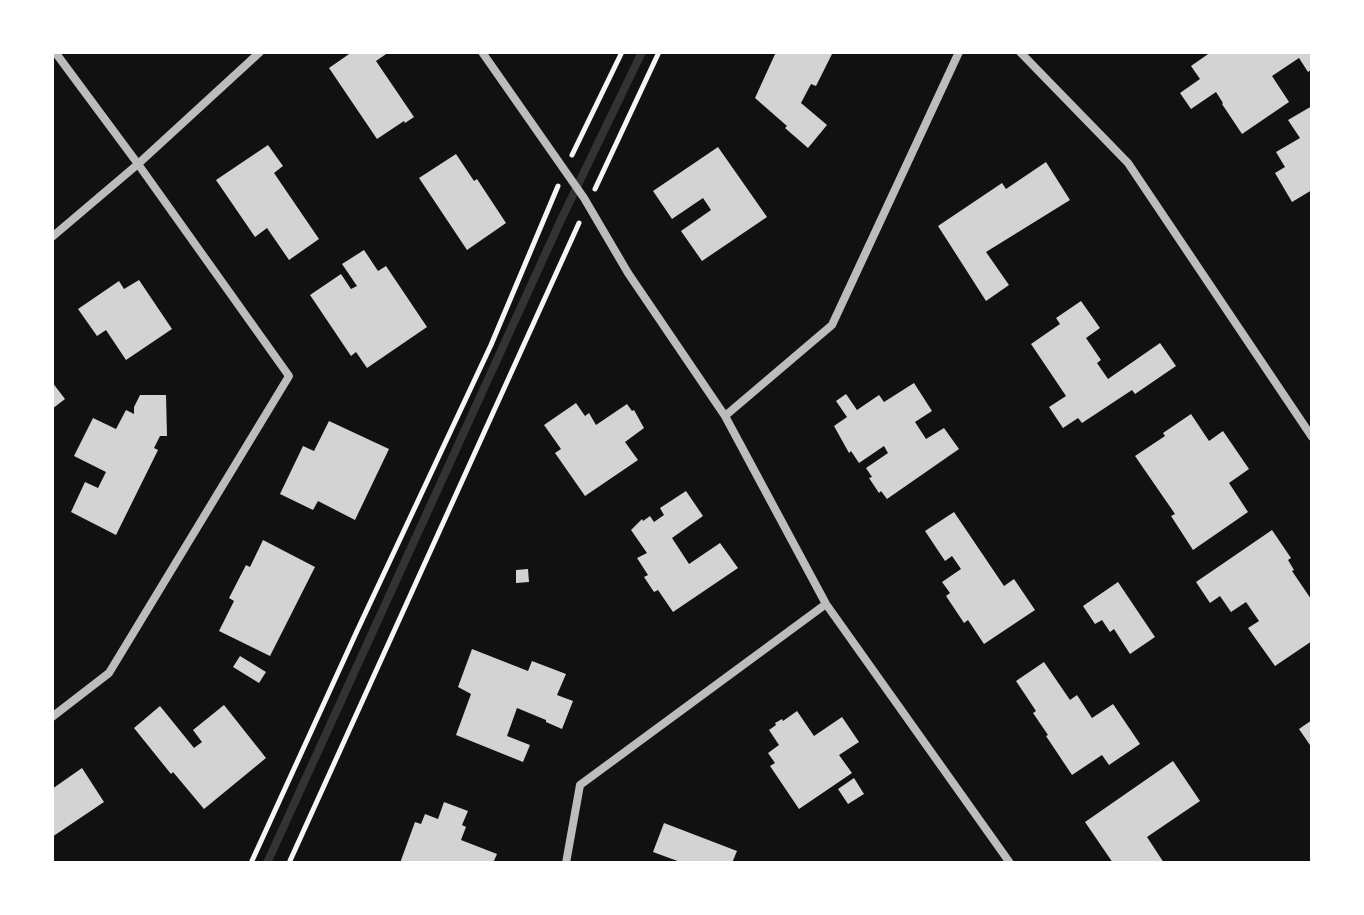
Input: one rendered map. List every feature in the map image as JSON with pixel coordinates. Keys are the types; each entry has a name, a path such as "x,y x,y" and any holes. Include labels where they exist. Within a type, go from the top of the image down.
{"street":[{"path":"52,717 109,673 289,376 55,52"},
{"path":"52,237 138,164 260,52"},
{"path":"482,52 586,201 628,273 725,416 826,604 1010,863"},
{"path":"725,416 832,325 959,52"},
{"path":"1020,52 1128,163 1312,437"},
{"path":"566,863 580,785 826,604"}],"path":[{"path":"251,863 491,345 622,52"},
{"path":"289,863 586,201 659,52"}],"building":[{"path":"352,52 389,52 376,61 414,117 377,139 329,68"},
{"path":"776,52 833,52 816,86 811,84 801,103 827,125 808,148 755,98"},
{"path":"1211,52 1312,52 1312,69 1308,72 1299,58 1272,76 1289,102 1242,134 1216,92 1191,109 1180,93 1200,79 1191,66"},
{"path":"1312,106 1312,190 1292,202 1275,173 1285,167 1276,152 1300,138 1288,120"},
{"path":"268,145 283,166 274,173 319,239 289,260 267,228 255,237 216,180"},
{"path":"718,147 767,217 702,261 681,231 711,210 703,198 672,219 653,191"},
{"path":"456,154 506,223 467,250 419,178"},
{"path":"1046,162 1070,200 986,252 1009,285 986,301 938,226 1002,183 1006,189"},
{"path":"364,250 378,271 386,266 427,327 367,368 356,352 351,356 310,295 341,274 351,289 357,286 342,264"},
{"path":"139,280 172,329 126,360 106,330 97,336 78,309 119,281 124,289"},
{"path":"1081,301 1100,328 1086,338 1101,360 1097,363 1108,379 1160,343 1176,366 1135,394 1132,390 1082,423 1078,418 1063,428 1049,407 1066,396 1031,344 1060,324 1056,318"},
{"path":"52,382 65,399 52,409"},
{"path":"914,383 932,411 915,422 926,439 944,428 959,449 887,499 881,491 879,493 866,468 888,453 884,446 859,463 851,451 849,453 834,426 847,417 836,401 846,394 857,410 879,395 884,402"},
{"path":"140,395 166,395 167,436 160,436 154,448 158,450 116,535 71,512 85,482 98,488 106,472 74,456 93,418 116,429 126,410 134,414"},
{"path":"576,403 585,416 589,413 596,425 627,404 644,428 625,442 638,460 585,496 555,453 561,449 544,425"},
{"path":"1191,414 1209,441 1223,431 1249,469 1229,483 1248,512 1193,550 1171,516 1175,514 1135,456"},
{"path":"329,421 389,449 355,520 318,501 313,510 280,494 303,446 314,451"},
{"path":"686,491 703,516 672,538 689,564 720,543 738,568 673,612 658,590 654,592 644,577 648,575 637,558 647,553 631,530 642,519 650,516 654,522 664,515 660,508"},
{"path":"954,512 1004,586 1014,579 1035,610 984,644 968,620 964,623 946,596 950,593 942,582 961,569 952,556 945,561 925,531"},
{"path":"1272,530 1291,558 1288,560 1292,571 1312,598 1312,641 1275,666 1248,628 1259,621 1246,602 1231,612 1220,596 1210,603 1196,582"},
{"path":"263,540 315,567 270,656 219,631 234,601 229,598 246,565 250,567"},
{"path":"528,569 529,582 516,583 516,570"},
{"path":"1118,582 1155,637 1130,654 1114,629 1110,632 1102,620 1095,624 1083,606"},
{"path":"472,649 528,671 532,661 566,674 557,695 573,701 562,729 517,708 507,736 530,745 523,762 456,735 471,694 458,687"},
{"path":"240,656 266,672 259,683 233,667"},
{"path":"1044,662 1070,700 1077,695 1092,718 1113,704 1140,744 1109,765 1102,755 1072,775 1016,681"},
{"path":"224,705 266,758 204,809 134,728 160,706 194,748 202,742 193,730"},
{"path":"797,711 814,736 842,717 859,742 839,755 852,773 799,809 770,766 775,763 768,753 779,745 769,730 775,723"},
{"path":"1312,720 1312,748 1299,729"},
{"path":"1173,761 1200,801 1147,837 1164,863 1113,863 1085,822"},
{"path":"82,768 104,802 52,837 52,789"},
{"path":"854,778 864,794 848,804 838,789"},
{"path":"444,802 468,811 462,825 466,827 461,840 497,854 493,863 400,863 415,822 421,824 425,814 438,819"},
{"path":"664,823 737,851 732,863 683,863 653,852"}],"waterway":[{"path":"267,863 559,224 642,52"}]}
